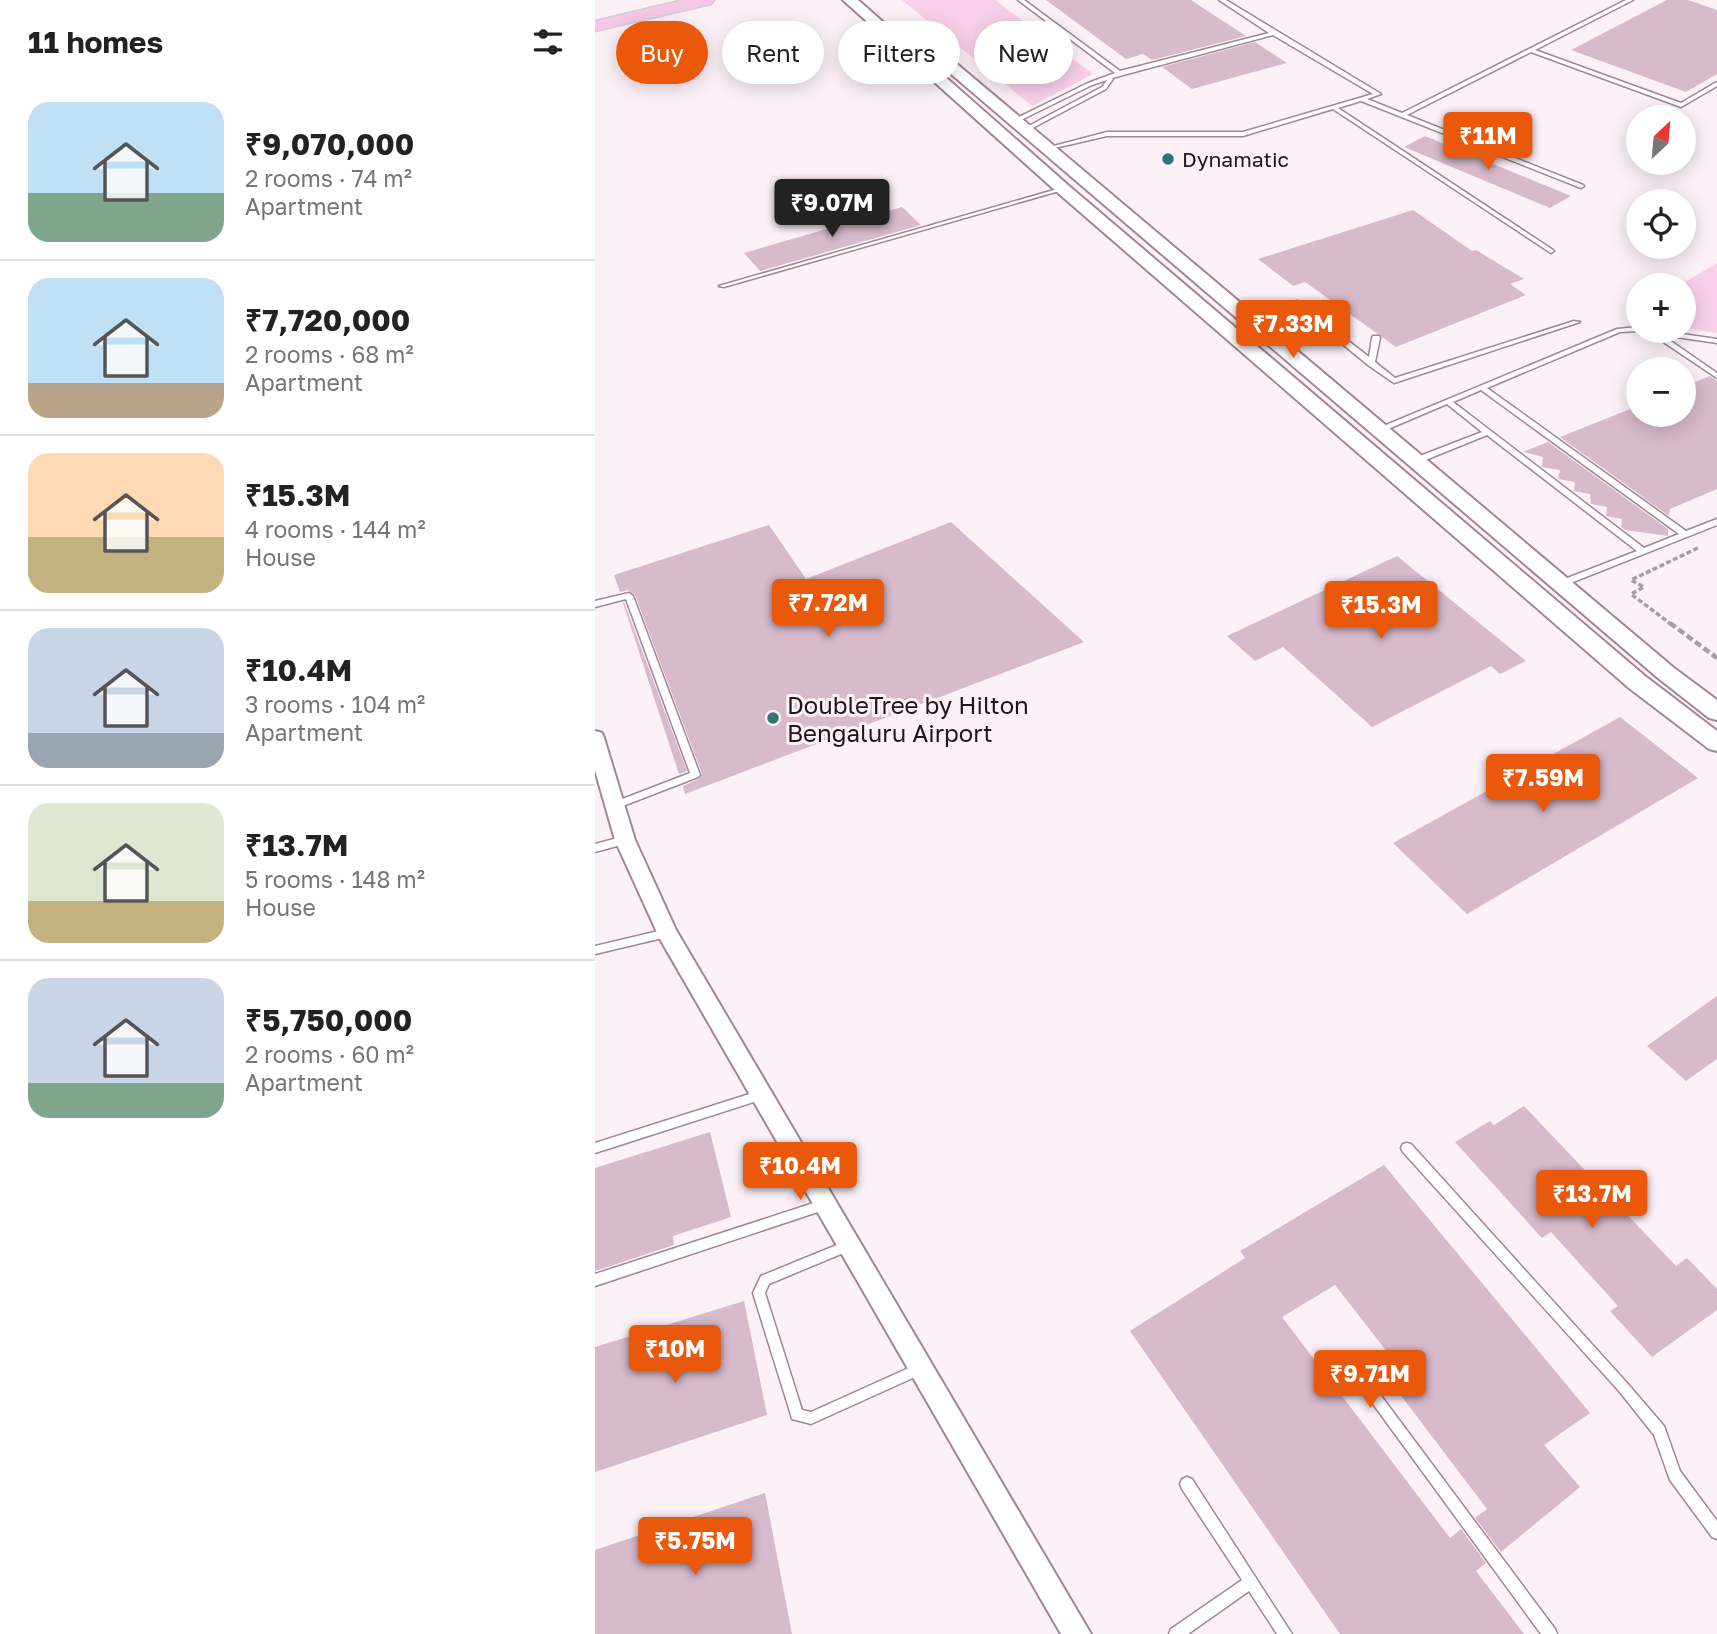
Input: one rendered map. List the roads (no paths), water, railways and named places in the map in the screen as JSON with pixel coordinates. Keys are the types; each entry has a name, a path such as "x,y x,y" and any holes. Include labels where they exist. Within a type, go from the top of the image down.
{"main road":[{"path":"595,15 656,0"},
{"path":"595,26 705,0"}],"street":[{"path":"850,0 1063,189 1637,682 1717,743"},
{"path":"873,0 1665,673 1717,712"},
{"path":"595,738 625,840 667,933 1077,1634"}],"lane":[{"path":"1021,0 1119,74"},
{"path":"1048,149 1107,134 1243,134 1378,94 1222,0"},
{"path":"1402,115 1630,0"},
{"path":"1020,126 1090,84 1274,33"},
{"path":"1530,50 1681,105 1717,84"},
{"path":"1020,126 1104,88 1110,79"},
{"path":"1361,99 1581,186"},
{"path":"1333,107 1551,251"},
{"path":"722,286 1063,189"},
{"path":"1247,318 1297,303 1394,381 1576,322"},
{"path":"1378,430 1619,330 1626,330"},
{"path":"1371,363 1376,338"},
{"path":"1696,338 1717,341"},
{"path":"1667,343 1717,376"},
{"path":"1481,387 1685,535"},
{"path":"1447,401 1643,551"},
{"path":"1415,461 1488,432"},
{"path":"1560,584 1717,522"},
{"path":"595,604 629,596 695,775 615,805"},
{"path":"595,848 625,840"},
{"path":"595,950 667,933"},
{"path":"595,1148 762,1095"},
{"path":"1406,1148 1659,1431 1675,1475 1717,1532"},
{"path":"595,1280 827,1204"},
{"path":"851,1244 765,1280 761,1286 759,1293 797,1415 811,1419 922,1368"},
{"path":"1369,1389 1550,1634"},
{"path":"1187,1484 1285,1634"},
{"path":"1176,1634 1251,1582"}],"place":[{"name":"Dynamatic","path":"1168,159"},
{"name":"DoubleTree by Hilton Bengaluru Airport","path":"773,718"}]}
